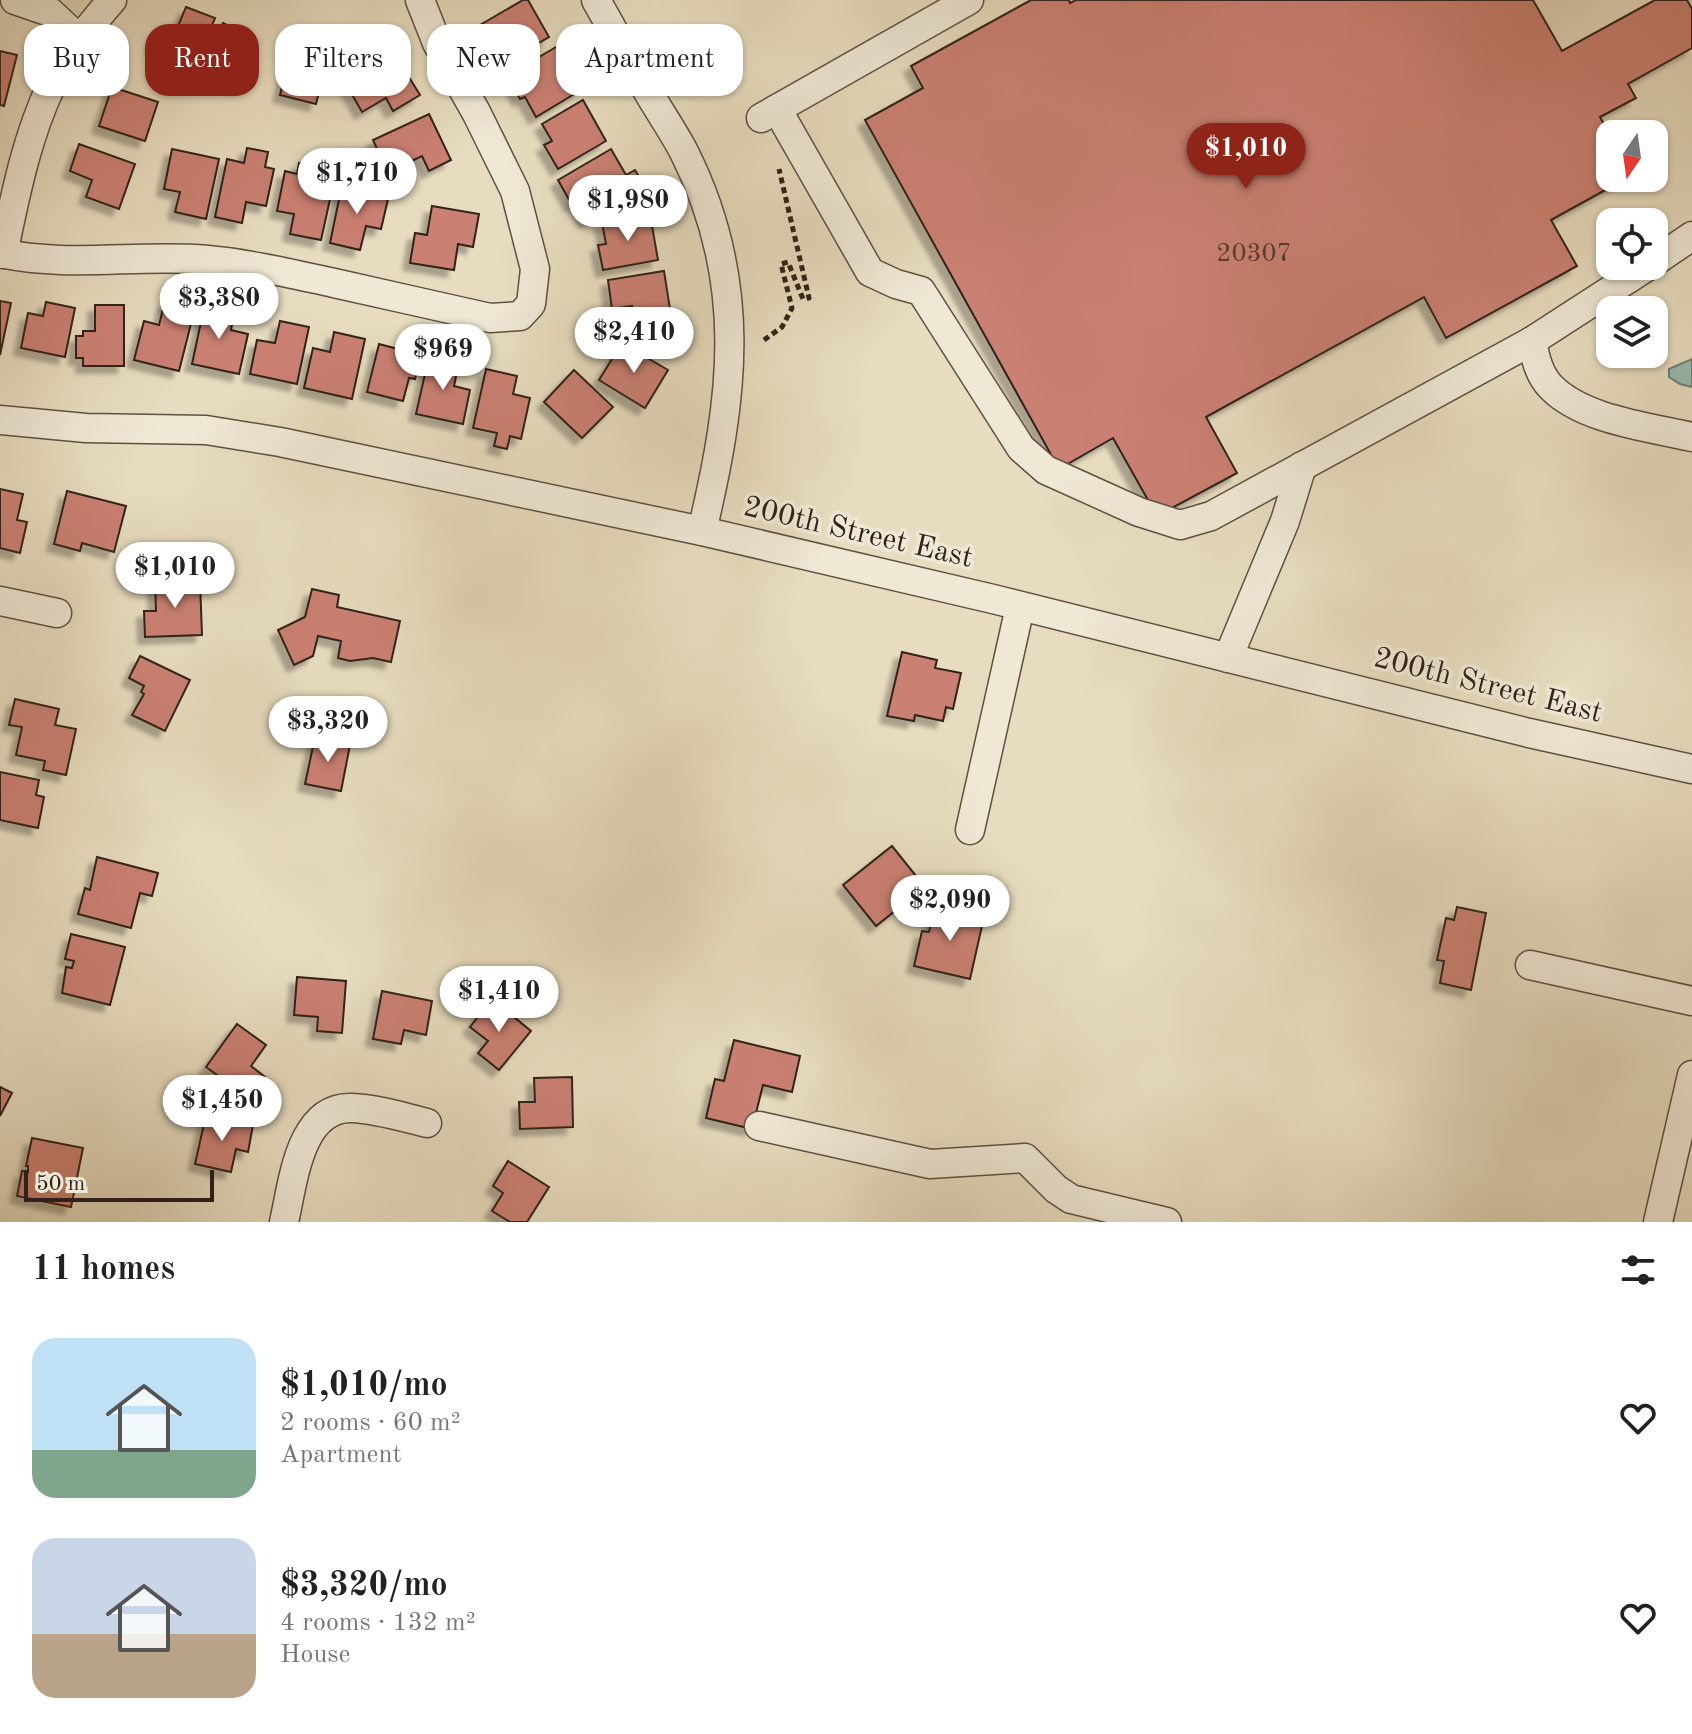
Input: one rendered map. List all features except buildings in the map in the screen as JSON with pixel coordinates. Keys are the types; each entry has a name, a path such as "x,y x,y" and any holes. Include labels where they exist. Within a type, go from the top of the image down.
{"street":[{"path":"15,0 50,12 63,24"},
{"path":"92,24 112,0"},
{"path":"47,96 22,163 1,254 74,261 163,258 210,261 260,267 490,318 520,316 527,310 535,288 535,269 515,191 437,43 420,0"},
{"path":"596,0 684,152 704,201 728,300 730,364 726,420 702,531"},
{"path":"969,0 776,120 870,272 921,291 1021,448 1046,470 1139,512 1180,525 1211,516 1532,341 1626,280"},
{"path":"1668,252 1692,236"},
{"path":"1532,341 1536,363 1550,387 1576,406 1617,420 1692,437"},
{"name":"200th Street East","path":"0,420 86,428 206,430 280,442 702,531 1529,733 1692,769"},
{"path":"1228,658 1285,521 1302,466"},
{"path":"0,601 57,613"},
{"path":"970,830 1020,607"},
{"path":"1530,965 1692,1001"},
{"path":"1658,1222 1692,1075"},
{"path":"284,1222 302,1144 314,1126 333,1110 369,1110 427,1123"},
{"path":"759,1126 930,1164 1025,1158 1056,1189 1071,1199 1167,1222"}],"path":[{"path":"764,340 782,327 792,308 781,264 788,262 803,299 809,298 779,167 767,147 776,120"}],"water":[{"path":"1692,359 1692,387 1669,377 1669,369"}]}
